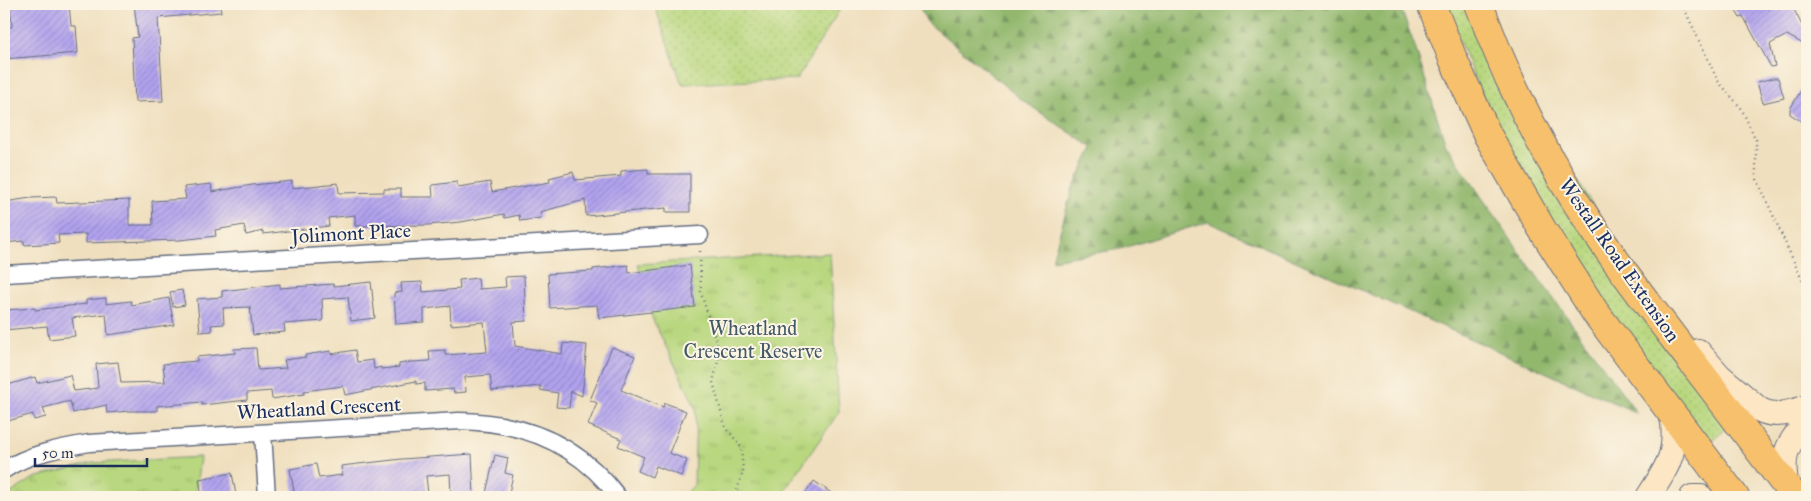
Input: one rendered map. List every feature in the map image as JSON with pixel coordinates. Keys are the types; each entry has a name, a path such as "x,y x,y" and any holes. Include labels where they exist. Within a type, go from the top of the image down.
{"highway":[{"path":"1431,4 1453,59 1488,136 1542,229 1595,312 1735,497"},
{"name":"Westall Road Extension","path":"1479,4 1502,62 1526,113 1551,160 1585,215 1633,285 1791,492"}],"main road":[{"path":"1585,215 1632,264 1712,367 1747,400 1768,414 1782,414 1807,407"},
{"path":"1648,497 1672,456 1674,443 1672,415"},
{"path":"1791,492 1783,461 1792,441 1807,423"},
{"path":"1692,497 1701,497"}],"street":[{"name":"Jolimont Place","path":"4,274 700,235"},
{"name":"Wheatland Crescent","path":"4,470 27,458 68,446 89,443 459,421 495,424 540,435 565,448 591,468 618,497"},
{"path":"263,433 267,497"}],"path":[{"path":"1682,4 1718,81 1741,108 1756,140 1756,177 1807,291"},
{"path":"700,235 701,293 720,353 713,382 725,426 741,447 743,471 735,497"}],"green space":[{"path":"654,4 843,4 797,79 682,84"},
{"path":"918,4 1399,4 1414,44 1446,145 1518,250 1637,413 1208,222 1120,249 1052,260 1072,190 1093,148 1022,100 927,22"},
{"path":"1444,4 1467,4 1730,425 1705,445 1564,249 1483,98"},
{"name":"Wheatland Crescent Reserve","path":"830,253 839,412 780,497 682,497 694,485 696,408 652,318 638,264"},
{"path":"200,457 195,497 5,497 34,478 93,463"}],"building":[{"path":"10,4 69,4 71,26 76,26 78,53 4,59 4,28 12,27"},
{"path":"134,4 220,4 221,12 158,18 163,101 135,102 132,38 138,37"},
{"path":"1732,4 1764,4 1767,9 1776,4 1791,4 1807,35 1807,46 1787,35 1770,44 1775,66 1771,67 1743,16 1740,18"},
{"path":"1778,78 1784,98 1763,103 1757,82"},
{"path":"1807,80 1807,125 1790,114 1790,109"},
{"path":"648,169 648,174 690,174 690,212 666,212 666,208 586,216 585,200 540,212 541,218 520,221 519,215 505,218 504,214 461,222 428,225 355,226 355,215 328,218 329,226 263,234 263,231 246,235 244,225 215,230 216,236 180,240 86,243 86,234 58,235 59,243 24,245 24,241 4,243 4,202 31,198 56,197 57,203 129,200 129,225 153,225 152,201 186,199 184,187 211,184 212,192 292,181 292,188 338,183 339,193 384,192 384,189 401,189 401,197 433,197 432,185 457,182 458,187 490,182 492,192 550,182 549,178 573,172 575,180 621,176 621,171"},
{"path":"628,265 629,273 690,265 695,307 599,318 597,305 550,308 548,274 593,271 593,269"},
{"path":"524,276 526,321 513,322 515,346 562,354 563,343 587,345 582,396 571,391 569,408 556,407 558,393 540,390 541,386 492,391 490,375 465,377 466,392 454,393 453,389 425,391 425,383 416,384 416,381 345,395 343,386 304,391 304,394 272,399 271,391 247,393 247,400 202,405 202,402 157,406 157,411 107,413 106,405 73,413 70,401 43,408 46,417 34,420 33,414 4,422 4,386 35,377 37,383 70,375 74,391 98,388 96,364 118,362 121,383 165,382 163,364 197,361 197,357 235,353 234,349 256,348 258,370 286,368 284,360 331,351 331,354 355,350 357,362 373,360 374,369 399,367 399,364 411,362 430,361 429,351 445,350 445,355 487,352 484,322 451,325 450,306 424,309 424,322 396,324 394,293 402,292 401,283 422,282 423,292 460,289 459,280 478,278 479,289 506,287 505,277"},
{"path":"371,282 375,318 351,321 348,297 322,299 323,321 284,324 285,332 253,335 250,307 223,308 224,324 211,325 212,331 200,332 197,299 222,297 222,291 280,284 280,288 333,284 334,286"},
{"path":"182,290 185,305 173,307 170,292"},
{"path":"106,298 106,304 131,301 132,305 169,298 174,325 108,335 106,314 72,318 75,336 49,339 47,326 4,330 4,310 35,308 35,310 86,304 86,300"},
{"path":"612,347 635,356 621,390 663,407 665,403 686,411 669,453 687,460 681,476 656,466 652,477 638,471 644,457 618,446 621,439 588,425 597,403 590,400"},
{"path":"472,454 474,497 451,497 450,474 426,476 428,494 396,497 295,497 290,469 316,464 319,478 342,475 341,466"},
{"path":"495,455 508,458 505,473 513,475 508,497 485,497"},
{"path":"232,473 236,495 202,497 199,479"},
{"path":"814,481 837,497 803,497"}]}
